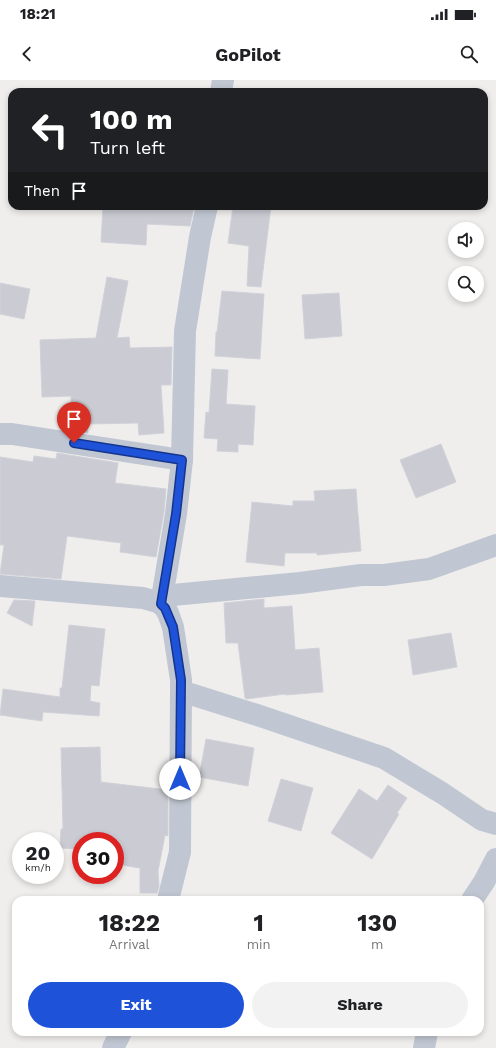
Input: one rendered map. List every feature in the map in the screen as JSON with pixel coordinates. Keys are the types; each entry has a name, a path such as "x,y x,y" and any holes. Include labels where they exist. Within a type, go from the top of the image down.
{"street":[{"path":"169,896 180,852 181,680 173,627 162,600 176,514 182,460 185,331 200,237 206,210"},
{"path":"0,434 12,434 182,460"},
{"path":"0,586 143,598 157,602 162,600 361,575 384,575 429,569 496,545"},
{"path":"181,691 384,758 442,793 482,820 496,824"},
{"path":"475,896 496,859"},
{"path":"113,1048 119,1036"},
{"path":"424,1048 426,1036"}],"building":[{"path":"103,210 193,210 190,226 147,224 146,245 101,242"},
{"path":"232,210 271,210 261,287 247,286 249,246 228,243"},
{"path":"107,277 128,281 117,338 129,337 130,348 172,347 171,385 161,385 164,433 139,435 138,423 87,424 88,433 71,430 71,396 42,397 40,340 96,338"},
{"path":"0,283 30,289 24,319 0,314"},
{"path":"222,291 264,294 260,359 215,356 216,332"},
{"path":"339,293 342,336 305,339 302,295"},
{"path":"212,369 228,370 226,404 255,406 253,445 238,444 238,452 217,451 218,439 204,438 206,412 209,413"},
{"path":"441,444 456,482 416,498 400,460"},
{"path":"57,453 118,463 115,483 166,489 164,512 156,557 120,552 121,543 67,536 61,579 0,574 4,545 0,545 0,457 33,462 34,456 56,459"},
{"path":"356,489 361,551 317,555 317,553 285,553 284,566 246,562 252,502 293,506 293,501 315,501 314,491"},
{"path":"264,599 264,608 292,606 295,650 319,648 323,692 245,698 238,643 226,643 224,603"},
{"path":"14,600 35,601 32,626 7,613"},
{"path":"69,625 105,629 99,686 91,685 90,701 100,703 99,716 43,712 42,721 0,715 3,689 60,697"},
{"path":"451,633 457,667 413,675 408,640"},
{"path":"206,739 254,748 248,786 199,777"},
{"path":"100,747 101,782 168,790 168,836 165,835 158,871 159,886 157,893 140,893 140,868 124,865 124,832 72,832 72,849 64,848 64,832 61,832 61,829 63,829 61,748"},
{"path":"281,779 313,788 301,831 268,821"},
{"path":"388,785 407,798 397,813 399,814 372,859 331,833 359,789 377,801"}],"route":[{"path":"74,443 182,460 176,514 161,604 168,613 173,627 181,680 180,779"}]}
